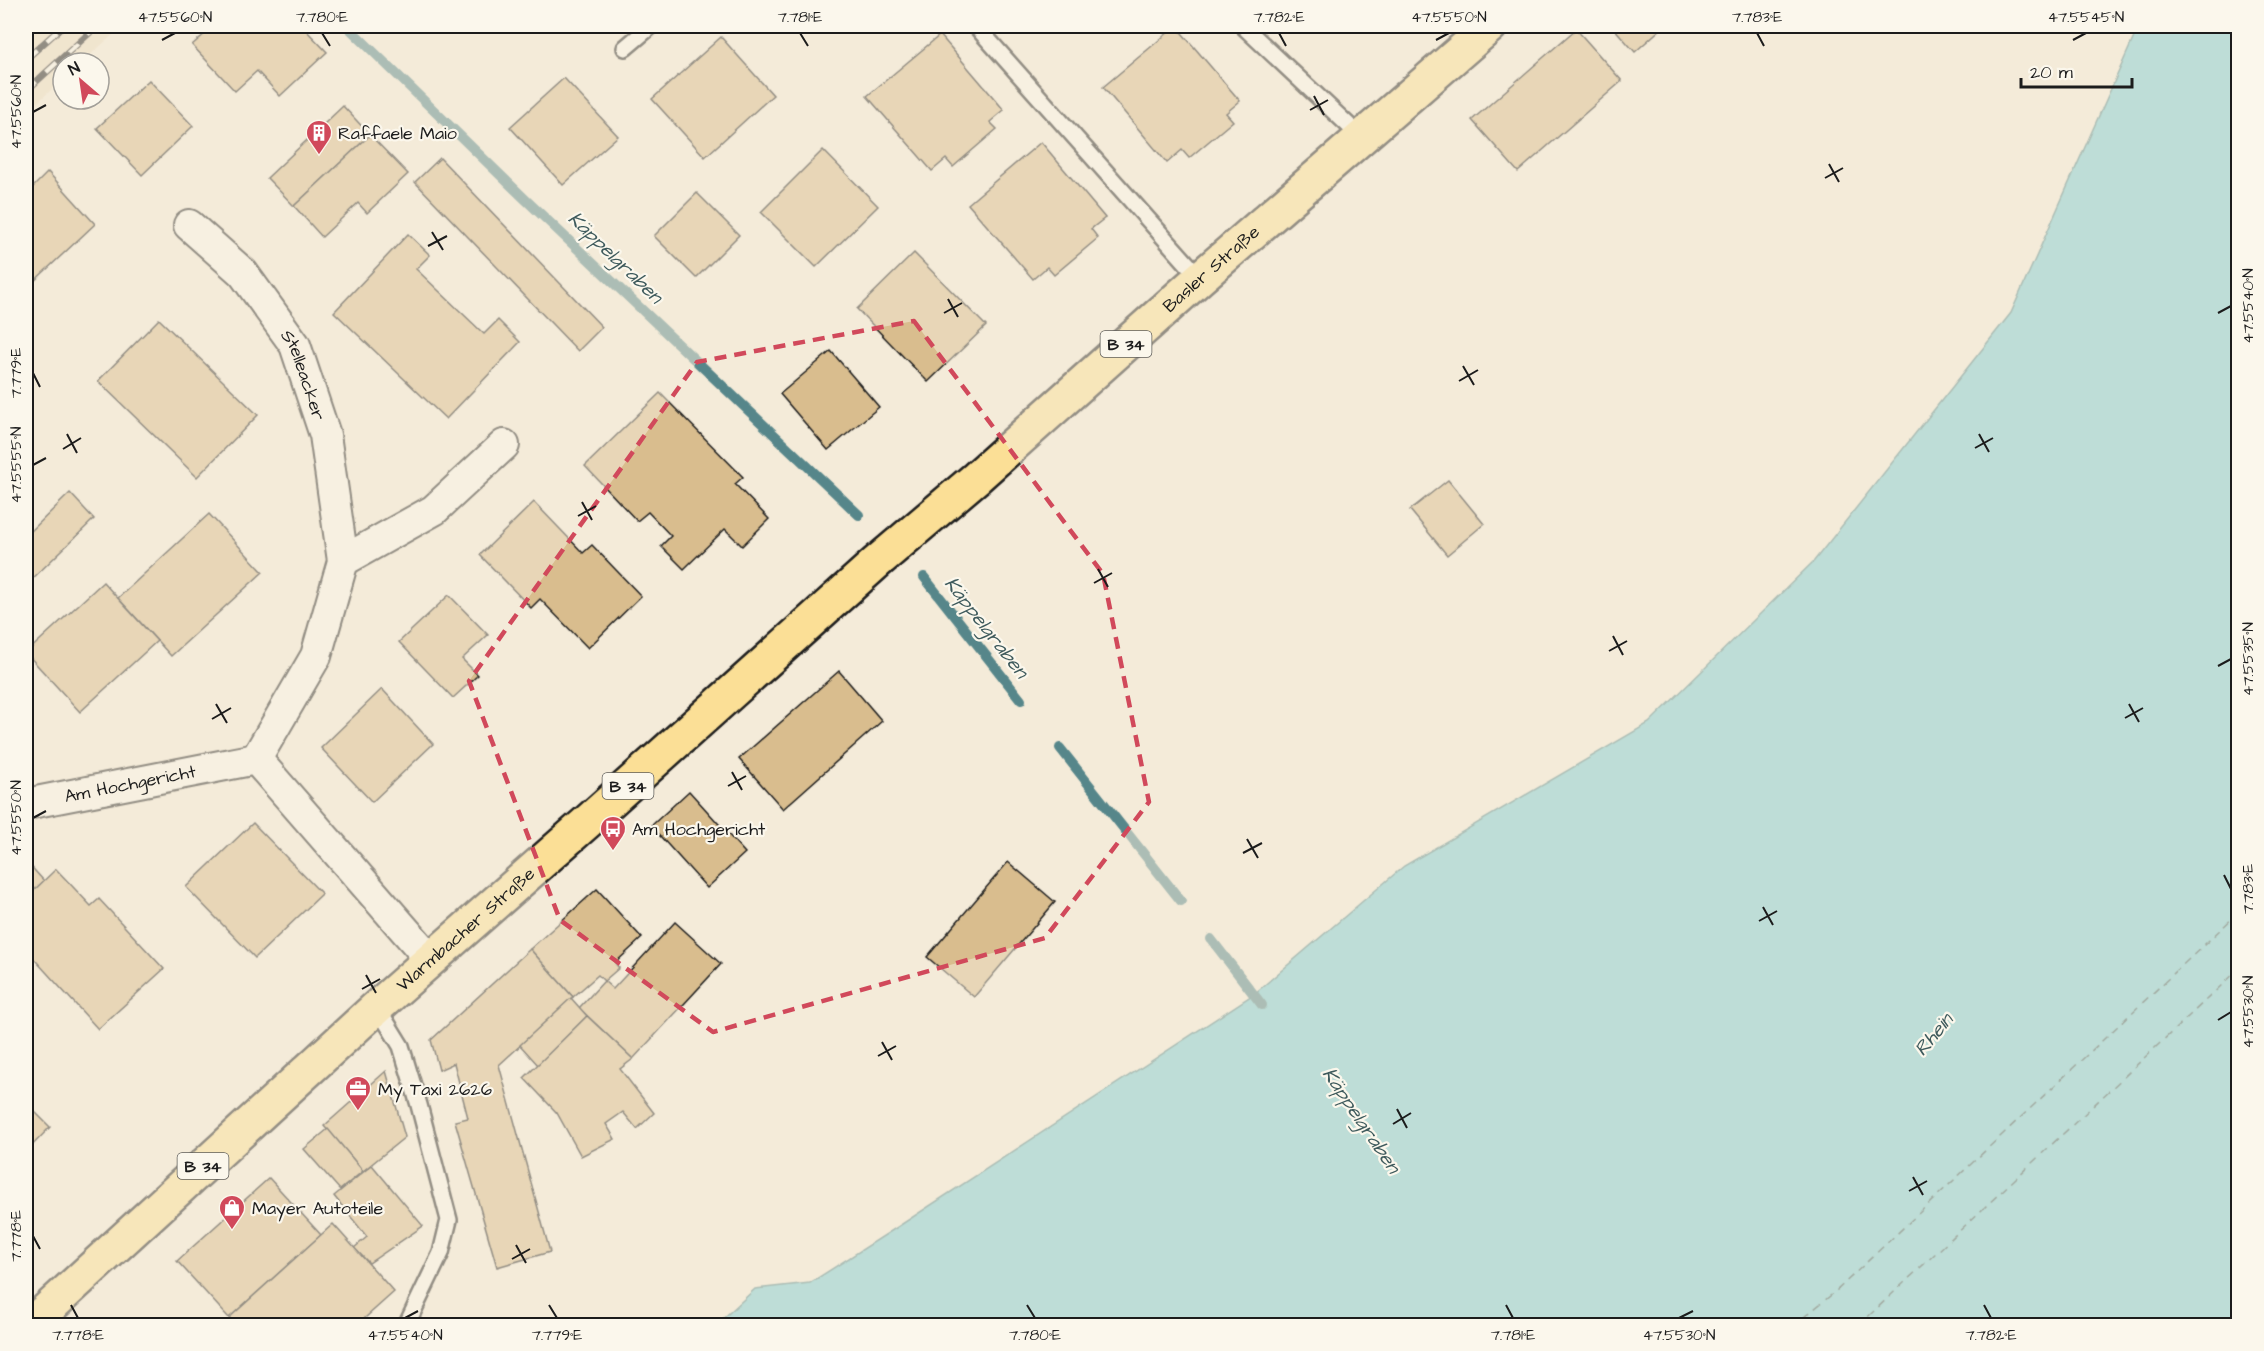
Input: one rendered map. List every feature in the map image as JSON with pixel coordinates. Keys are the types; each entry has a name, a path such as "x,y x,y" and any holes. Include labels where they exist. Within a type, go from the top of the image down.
{"main road":[{"name":"Basler Straße","path":"877,562 1490,26"},
{"name":"Warmbacher Straße","path":"29,1326 377,1007 586,824 877,562"}],"street":[{"name":"Stelleacker","path":"189,225 243,273 295,345 325,435 343,561 316,656 256,759"},
{"path":"343,561 434,510 504,445"},
{"path":"256,759 431,960"},
{"name":"Am Hochgericht","path":"26,804 256,759"}],"lane":[{"path":"625,48 651,26"},
{"path":"976,26 1200,278"},
{"path":"1243,26 1362,138"},
{"path":"377,1007 401,1046 449,1220 441,1253 406,1326"}],"highlighted area":[{"path":"914,321 1103,574 1149,802 1045,938 713,1032 560,920 469,681 697,362"}],"shaded area":[{"path":"26,26 123,26 95,51 51,51 51,90 26,113"}],"water":[{"name":"Rhein","path":"2139,26 2238,26 2238,1325 716,1325 755,1289 810,1283 899,1226 1254,994 1404,866 1649,723 1814,561 2011,313"}],"building":[{"path":"214,26 302,26 327,52 280,96 257,71 235,91 192,45"},
{"path":"1176,26 1240,101 1226,113 1233,121 1189,158 1182,150 1167,163 1103,87"},
{"path":"1612,26 1664,26 1635,52"},
{"path":"1576,29 1622,81 1518,172 1472,120"},
{"path":"940,35 1004,110 990,122 997,129 953,167 946,159 932,171 867,96"},
{"path":"721,37 773,95 705,157 652,99"},
{"path":"564,78 618,136 563,185 510,127"},
{"path":"149,80 193,126 142,175 97,128"},
{"name":"Raffaele Maio","path":"343,106 370,135 294,206 267,178"},
{"path":"370,135 408,174 367,213 358,203 322,237 294,206"},
{"path":"1041,142 1105,218 1091,229 1098,238 1054,275 1047,267 1033,279 968,204"},
{"path":"823,150 878,206 816,267 761,212"},
{"path":"440,158 602,327 578,351 415,182"},
{"path":"48,172 95,224 29,286 26,282 26,194"},
{"path":"697,193 739,235 696,278 654,236"},
{"path":"408,234 430,255 416,269 484,334 498,320 520,342 446,419 334,312"},
{"path":"914,253 986,326 928,382 857,309"},
{"path":"159,319 258,415 197,477 98,381"},
{"path":"831,351 879,407 828,450 780,394"},
{"path":"660,393 743,477 735,484 769,519 742,546 725,529 684,569 661,546 671,536 648,512 637,521 585,466"},
{"path":"1448,480 1484,524 1447,555 1410,510"},
{"path":"70,493 94,519 26,585 26,536"},
{"path":"534,502 583,553 592,545 641,596 588,648 540,599 531,608 480,555"},
{"path":"209,514 263,572 171,656 118,598"},
{"path":"103,582 157,641 80,712 26,653"},
{"path":"449,595 488,635 462,659 478,675 453,698 399,642"},
{"path":"839,671 882,721 783,809 739,759"},
{"path":"382,689 433,744 372,802 321,748"},
{"path":"689,791 745,853 707,888 651,826"},
{"path":"253,823 322,894 255,958 186,887"},
{"path":"26,861 44,881 26,898"},
{"path":"1008,862 1055,902 974,997 927,957"},
{"path":"56,869 91,906 99,899 164,969 98,1029 26,950 26,898"},
{"path":"597,889 642,938 615,963 619,968 604,981 598,975 573,997 530,949"},
{"path":"675,922 721,964 633,1059 579,1008 604,981 613,989"},
{"path":"530,949 573,997 499,1065 550,1252 497,1267 455,1121 468,1118 454,1063 439,1070 431,1040"},
{"path":"571,998 587,1016 538,1065 520,1045"},
{"path":"587,1016 633,1059 620,1069 654,1113 637,1129 623,1112 606,1124 615,1139 581,1156 557,1113 524,1078"},
{"path":"386,1071 405,1137 363,1171 324,1126"},
{"path":"26,1103 50,1127 26,1152"},
{"path":"328,1129 363,1171 340,1190 304,1149"},
{"path":"372,1165 423,1226 369,1263 354,1248 367,1237 334,1196"},
{"path":"269,1178 321,1235 229,1318 177,1261"},
{"path":"333,1224 394,1292 356,1326 236,1326 229,1318"}],"waterway":[{"name":"Käppelgraben","path":"347,26 526,200 859,515"},
{"name":"Käppelgraben","path":"924,577 1021,700"},
{"name":"Käppelgraben","path":"1060,748 1181,901"},
{"name":"Käppelgraben","path":"1211,939 1262,1005"}],"ferry route":[{"path":"1793,1326 1835,1292 2238,913"},
{"path":"1858,1326 2238,970"}],"railway":[{"path":"26,59 63,26"},
{"path":"26,91 97,26"}],"place":[{"name":"Raffaele Maio","path":"319,156"},
{"name":"Am Hochgericht","path":"613,852"},
{"name":"My Taxi 2626","path":"358,1112"},
{"name":"Mayer Autoteile","path":"232,1231"}]}
